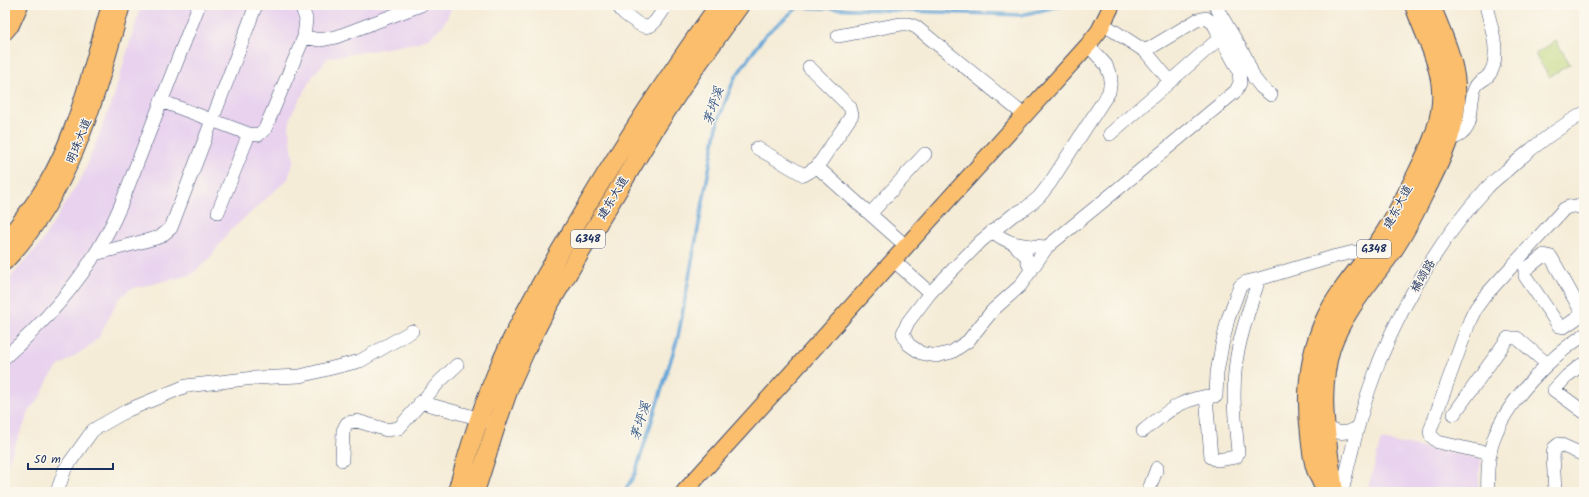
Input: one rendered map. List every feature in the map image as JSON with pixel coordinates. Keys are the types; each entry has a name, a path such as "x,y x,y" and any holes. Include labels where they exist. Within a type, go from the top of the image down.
{"highway":[{"name":"建东大道","path":"457,492 479,418 499,368 534,296 602,178 678,63 719,5"},
{"name":"建东大道","path":"475,492 511,383 528,344 547,308 654,130 692,72 740,5"},
{"name":"建东大道","path":"1326,492 1316,469 1308,417 1307,391 1310,365 1316,341 1325,318 1346,285 1395,216 1428,150 1439,118 1441,102 1438,69 1414,5"},
{"name":"建东大道","path":"1334,492 1324,416 1324,392 1326,368 1335,340 1352,307 1388,258 1408,226 1443,156 1450,139 1454,121 1456,85 1453,67 1431,5"}],"main road":[{"path":"5,32 11,25 20,5"},
{"name":"明珠大道","path":"5,242 28,213 52,174 71,133 110,5"},
{"name":"明珠大道","path":"5,262 40,219 63,179 83,136 122,5"},
{"path":"684,492 1088,45 1103,24 1112,5"}],"street":[{"path":"5,357 41,323 64,296 95,254 113,223 199,5"},
{"path":"95,254 160,237 166,234 170,228 256,5"},
{"path":"161,101 249,134 258,135 265,129 304,37 306,19 301,5"},
{"path":"304,37 320,40 336,37 421,5"},
{"path":"618,5 620,10 641,27 647,28 667,5"},
{"path":"1215,5 1245,56 1254,78 1271,95"},
{"path":"1450,139 1460,135 1468,126 1472,111 1475,88 1479,82 1489,74 1495,59 1495,43 1486,5"},
{"path":"1088,45 1106,65 1112,78 1109,92 1050,183 1039,197 1026,208 1013,215 981,241 930,293 908,322 903,333 908,344 921,353 936,356 952,352 968,341 993,310 1020,286 1047,246 1101,204 1236,91 1240,83 1239,71 1213,23 1206,18 1197,20 1146,51"},
{"path":"838,36 901,24 909,24 916,27 1024,116"},
{"path":"1103,24 1146,51 1170,81"},
{"path":"1110,134 1220,37"},
{"path":"757,148 804,175 817,167 852,115 850,107 809,67"},
{"name":"橘颂路","path":"1342,492 1358,426 1370,386 1393,332 1419,282 1451,233 1486,188 1529,150 1584,113"},
{"path":"218,212 249,134"},
{"path":"870,214 925,154"},
{"path":"817,167 906,246"},
{"path":"1490,454 1438,442 1431,436 1430,431 1470,320 1484,297 1564,209 1570,206 1578,206 1584,209"},
{"path":"992,232 1004,240 1014,244 1047,246"},
{"path":"1014,244 1026,256 1031,271"},
{"path":"1259,280 1239,341 1236,363 1234,395 1238,452 1236,457 1217,460 1211,457 1211,396 1218,373 1222,345 1240,286 1246,282 1259,280 1336,256 1354,252 1370,253 1388,258"},
{"path":"1544,255 1551,257 1580,309 1580,316 1572,322 1564,327 1559,326 1525,276 1525,270 1544,255"},
{"path":"893,260 930,293"},
{"path":"1488,492 1488,461 1494,437 1504,416 1518,397 1547,364 1583,336 1572,322"},
{"path":"57,492 65,469 93,430 128,410 186,386 254,378 300,376 360,361 412,332"},
{"path":"1454,414 1508,338 1517,338 1547,364"},
{"path":"342,460 343,431 347,423 357,421 387,430 399,428 420,402 457,365"},
{"path":"1584,369 1582,365 1567,376 1554,390 1584,412"},
{"path":"1143,431 1180,404 1188,400 1211,396 1234,395"},
{"path":"420,402 497,423"},
{"path":"1324,416 1329,427 1337,432 1348,432 1358,426"},
{"path":"1555,492 1554,448 1559,444 1584,455"},
{"path":"1148,492 1157,468"}],"shaded area":[{"path":"141,5 453,5 443,25 429,38 416,43 328,58 313,76 291,115 289,127 294,160 288,179 229,232 208,260 191,275 130,289 118,300 99,337 88,347 59,366 48,380 41,396 31,408 5,469 5,283 41,243 83,175 113,99"},
{"path":"1381,440 1481,459 1478,492 1367,492"}],"green space":[{"path":"1556,41 1570,64 1549,77 1535,54"}],"waterway":[{"name":"茅坪溪","path":"624,492 635,474 678,337 718,121 734,79 765,35 798,7 1021,15 1065,5"}]}
